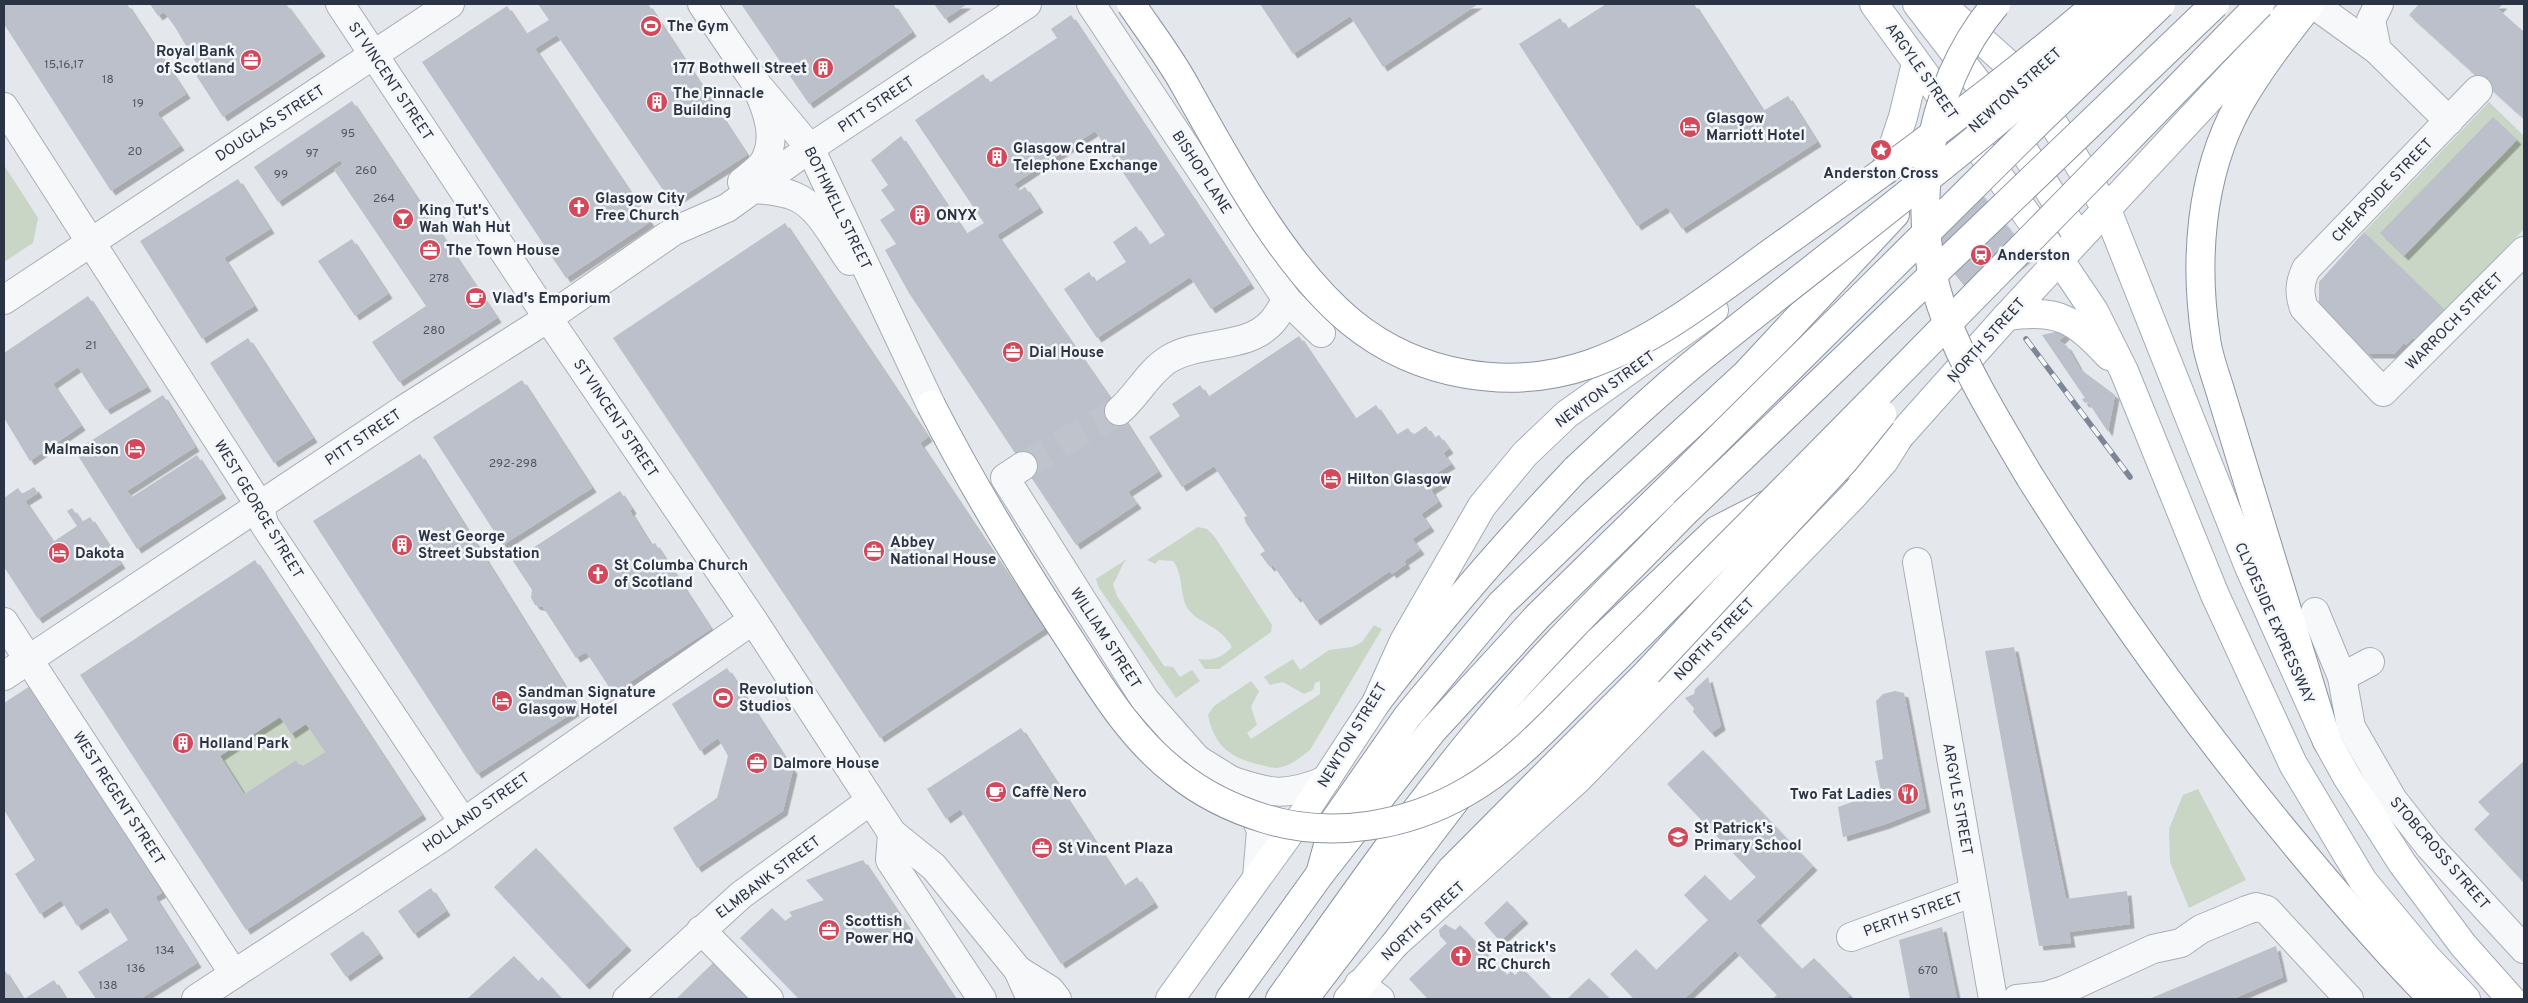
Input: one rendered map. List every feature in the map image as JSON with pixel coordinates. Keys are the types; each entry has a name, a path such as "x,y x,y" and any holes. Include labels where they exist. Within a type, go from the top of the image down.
{"main road":[{"path":"1131,4 1173,64 1221,151 1268,222 1302,270 1326,298 1351,322 1397,352 1444,370 1499,378 1551,374 1590,364 1639,341 1685,314 1881,172 2097,4"},
{"name":"ARGYLE STREET","path":"1874,4 1966,135 2059,260"},
{"path":"1917,4 1997,108 2079,238"},
{"path":"1941,4 2027,81 2107,210"},
{"path":"1996,4 1965,50 1954,74 1941,108 1929,155 1926,204 1931,264 1943,311 1953,336 1989,407 2030,477 2074,547 2128,626 2232,767 2280,826 2352,912 2427,993"},
{"name":"NEWTON STREET","path":"1170,999 1326,780 1376,703 1404,641 1465,532 1482,506 1525,454 1567,414 1718,307 1885,171 1966,135 2027,81 2107,4"},
{"path":"1376,703 1460,596 1509,540 1576,469 1698,359 1832,255 2063,66 2130,4"},
{"path":"1230,999 1320,874 1433,730 1538,616 2042,118 2161,4"},
{"path":"1280,999 1394,841 1477,732 1552,649 1684,513 2215,4"},
{"path":"1543,731 2238,4"},
{"path":"932,405 961,463 998,527 1112,705 1143,743 1172,770 1214,798 1266,819 1304,827 1342,828 1395,821 1439,806 1468,791 1507,764 1543,731 1960,311 2260,4"},
{"name":"NORTH STREET","path":"1363,994 1395,944 1579,778 1853,496 1884,461 1898,437 2007,316 2298,4"},
{"path":"2312,4 2265,62 2237,108 2217,160 2204,206 2200,266 2206,341 2327,741"},
{"path":"1885,171 1916,63"},
{"path":"1320,874 1335,820 1407,717 1501,604 1590,518 1746,374 1966,135"},
{"name":"CLYDESIDE EXPRESSWAY","path":"2107,210 2249,567 2327,741 2347,777 2402,863 2463,945 2511,999"},
{"path":"2059,260 2094,311 2124,371 2214,594 2293,764 2364,881 2427,958 2466,999"},
{"path":"1395,944 1451,870 1648,672 1844,461 1960,311"},
{"path":"2007,316 2036,312 2053,315 2070,322 2091,337 2124,371"},
{"path":"1304,999 1480,768 1599,641 1717,530 1898,437"}],"street":[{"name":"ST VINCENT STREET","path":"340,4 548,318 753,620 892,833 934,868 1018,970 1031,999"},
{"name":"DOUGLAS STREET","path":"4,300 450,4"},
{"name":"BOTHWELL STREET","path":"702,4 755,82 810,148 932,405"},
{"name":"PITT STREET","path":"4,676 548,318 674,231 727,208 810,148 1027,4"},
{"name":"BISHOP LANE","path":"1091,4 1287,300 1321,333"},
{"path":"2312,4 2376,50 2449,121"},
{"path":"2376,50 2371,20 2379,4"},
{"path":"727,208 735,189 765,161 771,141 767,113 755,82"},
{"name":"CHEAPSIDE STREET","path":"2383,392 2304,308 2300,296 2300,282 2306,269 2478,90"},
{"name":"WEST GEORGE STREET","path":"4,107 260,506 264,524 462,822"},
{"name":"BOTHWELL STREET","path":"754,189 786,194 806,203 892,322"},
{"name":"WARROCH STREET","path":"2383,392 2524,251"},
{"path":"1119,411 1132,400 1156,371 1169,359 1193,349 1241,340 1255,334 1271,322 1287,300"},
{"name":"WILLIAM STREET","path":"1014,472 1145,700 1197,759 1229,779 1252,787 1282,793 1309,787 1326,780"},
{"name":"ARGYLE STREET","path":"1917,562 1934,597 1974,892 1993,999"},
{"name":"STOBCROSS STREET","path":"2315,612 2342,677 2351,727 2393,800 2430,847 2524,948"},
{"name":"HOLLAND STREET","path":"196,999 462,822 753,620"},
{"name":"WEST REGENT STREET","path":"4,622 234,974"},
{"path":"2342,677 2370,662"},
{"name":"WILLIAM STREET","path":"1229,779 1249,799 1261,830 1257,877"},
{"name":"ELMBANK STREET","path":"627,999 741,895 870,801"},
{"path":"892,833 890,860 982,999"},
{"name":"PERTH STREET","path":"1851,937 1974,892"},
{"path":"2017,999 2045,996 2064,990 2153,949 2181,943 2201,929 2256,907 2267,910 2349,999"},
{"path":"701,930 769,999"},
{"name":"ST VINCENT STREET","path":"1018,970 1050,990 1058,999"}],"green space":[{"path":"2489,102 2524,136 2524,229 2446,311 2364,232"},
{"path":"4,165 38,218 33,243 4,262"},
{"path":"1198,527 1207,529 1214,536 1272,625 1271,632 1219,669 1205,669 1198,659 1208,660 1216,658 1232,647 1222,634 1188,609 1183,598 1179,572 1173,561 1159,560 1155,564 1147,560"},
{"path":"1127,559 1113,584 1117,596 1164,666 1173,667 1180,677 1192,670 1200,681 1176,698 1099,588 1096,579"},
{"path":"1374,625 1382,629 1310,750 1294,762 1285,766 1271,768 1247,761 1230,753 1218,741 1208,715 1214,706 1251,681 1259,691 1251,707 1257,725 1247,733 1251,739 1320,694 1320,681 1315,683 1313,690 1304,694 1283,682 1270,685 1264,677 1293,659 1300,670 1329,650 1352,647 1362,642"},
{"path":"280,717 291,734 306,724 325,752 301,767 296,760 244,794 220,756"},
{"path":"2198,789 2246,880 2189,908 2170,862 2169,829 2183,795"}],"building":[{"path":"4,4 127,4 186,94 157,113 180,146 111,191 4,24"},
{"name":"Royal Bank of Scotland","path":"150,4 286,4 321,52 223,117 194,72 199,68 175,27 164,12 158,16"},
{"path":"538,4 648,4 747,155 672,203 557,35 535,49 650,222 566,278 422,62 507,6 526,34 549,20"},
{"name":"177 Bothwell Street","path":"741,4 893,4 912,32 809,104"},
{"path":"934,4 967,4 945,19"},
{"path":"1260,4 1478,4 1383,67 1350,16 1293,54"},
{"name":"Glasgow Marriott Hotel","path":"1606,4 1694,4 1763,111 1788,96 1817,142 1682,229 1667,207 1637,226 1519,44 1560,18 1567,29"},
{"path":"2419,4 2503,4 2498,9 2524,32 2524,119 2409,15"},
{"path":"1071,15 1250,284 1211,309 1190,277 1097,338 1064,289 1089,272 1095,282 1126,262 1113,242 1136,226 1149,245 1165,235 1095,131 1014,184 1019,191 1025,187 1039,208 997,235 1119,411 1158,472 1128,492 1137,504 1076,545 909,293 885,250 896,244 880,220 895,210 881,190 888,185 871,160 901,136 966,234 984,223 915,120 983,74 989,83 1057,38 1051,29"},
{"path":"352,101 497,318 399,382 372,342 426,306 334,170 343,164 340,160 278,202 254,167"},
{"path":"2493,117 2517,140 2404,256 2380,233"},
{"name":"Anderston","path":"1968,178 2030,255 1975,299 1913,223"},
{"path":"238,179 270,229 224,258 254,306 202,339 140,241"},
{"name":"Abbey National House","path":"785,223 928,437 920,443 1044,629 880,738 613,338"},
{"path":"2364,232 2446,311 2416,340 2413,338 2406,345 2404,343 2394,354 2368,354 2319,305 2319,282"},
{"path":"352,239 388,294 355,316 318,261"},
{"path":"88,296 147,387 106,410 78,367 53,384 81,426 30,461 4,418 4,353"},
{"path":"2073,328 2059,341 2067,346 2080,369 2115,395 2108,432 2088,402 2085,403 2082,399 2085,398 2042,335"},
{"name":"Hilton Glasgow","path":"1299,336 1355,419 1376,405 1396,435 1408,428 1413,435 1426,426 1434,438 1439,435 1449,449 1443,453 1451,464 1437,473 1443,482 1431,490 1438,502 1421,514 1430,527 1412,539 1420,550 1404,561 1406,564 1392,574 1390,571 1316,621 1299,596 1296,598 1273,565 1270,567 1260,554 1265,551 1246,523 1244,517 1247,516 1214,466 1182,487 1149,437 1180,416 1172,404 1200,385 1208,397"},
{"path":"248,338 313,438 274,463 210,363"},
{"path":"522,380 592,488 503,545 433,437"},
{"path":"163,395 195,447 127,491 132,497 197,455 222,494 137,549 75,451"},
{"path":"420,454 579,709 477,774 313,521"},
{"name":"Dakota","path":"34,487 38,493 25,501 53,542 77,526 67,511 72,508 82,522 90,517 121,564 38,619 4,567 4,498 18,488 22,494"},
{"name":"St Columba Church of Scotland","path":"620,491 651,545 655,543 711,629 613,693 586,652 576,658 543,607 535,605 531,598 532,590 513,561"},
{"name":"Holland Park","path":"255,560 422,815 246,930 80,675","holes":["280,717 291,734 306,724 325,752 301,767 296,760 244,794 220,756"]},
{"path":"2014,647 2066,899 2127,891 2130,924 2069,932 2071,943 2039,946 1985,651"},
{"name":"Dalmore House","path":"727,668 793,770 783,811 697,868 673,828 717,798 728,756 718,738 700,751 672,704"},
{"path":"1708,677 1721,726 1711,733 1693,712 1694,708 1685,698 1694,694 1695,689"},
{"path":"30,686 162,893 155,897 197,963 140,999 96,999 78,972 128,940 107,907 77,926 61,900 40,914 15,874 35,860 4,810 4,703"},
{"path":"1895,691 1904,693 1926,808 1886,824 1843,837 1838,807 1881,792 1875,761 1883,759 1876,701 1883,694"},
{"name":"St Vincent Plaza","path":"1021,728 1124,886 1137,877 1154,903 1061,964 960,809 946,819 927,789"},
{"path":"1703,750 1813,866 1756,921 1802,969 1814,958 1850,995 1846,999 1772,999 1777,995 1735,951 1684,999 1634,999 1610,974 1636,949 1656,970 1708,920 1684,895 1705,875 1730,901 1756,877 1667,784"},
{"path":"2524,761 2524,883 2474,829 2490,814 2478,802"},
{"path":"536,848 627,946 585,985 494,887"},
{"name":"Scottish Power HQ","path":"863,860 955,999 799,999 740,938 772,908 785,921 792,916 789,912 824,900 806,880"},
{"path":"431,888 446,911 414,934 398,911"},
{"path":"1507,901 1524,919 1500,941 1484,923"},
{"name":"St Patrick's RC Church","path":"1445,924 1455,930 1460,925 1507,975 1511,971 1515,975 1522,968 1552,999 1428,999 1409,979 1447,943 1440,936 1439,930"},
{"path":"1942,927 1957,999 1910,999 1899,940"},
{"path":"363,931 379,954 346,977 330,954"},
{"path":"2276,946 2283,977 2233,999 2149,999"},
{"path":"514,956 538,981 542,977 562,999 467,999"},
{"path":"715,961 751,999 676,999"},
{"path":"4,969 23,999 4,999"},
{"name":"St Patrick's RC Church","path":"1589,978 1610,999 1567,999"},
{"path":"54,980 66,999 24,999"}],"tunnel":[{"path":"1023,466 1119,411"}],"railway":[{"path":"2026,339 2130,477"}],"place":[{"name":"The Gym","path":"651,26"},
{"name":"Royal Bank of Scotland","path":"251,60"},
{"name":"177 Bothwell Street","path":"823,68"},
{"name":"The Pinnacle Building","path":"657,102"},
{"name":"Glasgow Marriott Hotel","path":"1690,127"},
{"name":"Anderston Cross","path":"1881,150"},
{"name":"Glasgow Central Telephone Exchange","path":"997,157"},
{"name":"Glasgow City Free Church","path":"579,207"},
{"name":"ONYX","path":"920,215"},
{"name":"King Tut's Wah Wah Hut","path":"403,219"},
{"name":"The Town House","path":"430,250"},
{"name":"Anderston","path":"1981,255"},
{"name":"Vlad's Emporium","path":"476,298"},
{"name":"Dial House","path":"1013,352"},
{"name":"Malmaison","path":"135,449"},
{"name":"Hilton Glasgow","path":"1331,479"},
{"name":"West George Street Substation","path":"402,545"},
{"name":"Abbey National House","path":"874,551"},
{"name":"Dakota","path":"59,553"},
{"name":"St Columba Church of Scotland","path":"598,574"},
{"name":"Revolution Studios","path":"723,698"},
{"name":"Sandman Signature Glasgow Hotel","path":"502,701"},
{"name":"Holland Park","path":"183,743"},
{"name":"Dalmore House","path":"757,763"},
{"name":"Caffè Nero","path":"996,792"},
{"name":"Two Fat Ladies","path":"1908,794"},
{"name":"St Patrick's Primary School","path":"1678,837"},
{"name":"St Vincent Plaza","path":"1042,848"},
{"name":"Scottish Power HQ","path":"829,930"},
{"name":"St Patrick's RC Church","path":"1461,956"}]}
